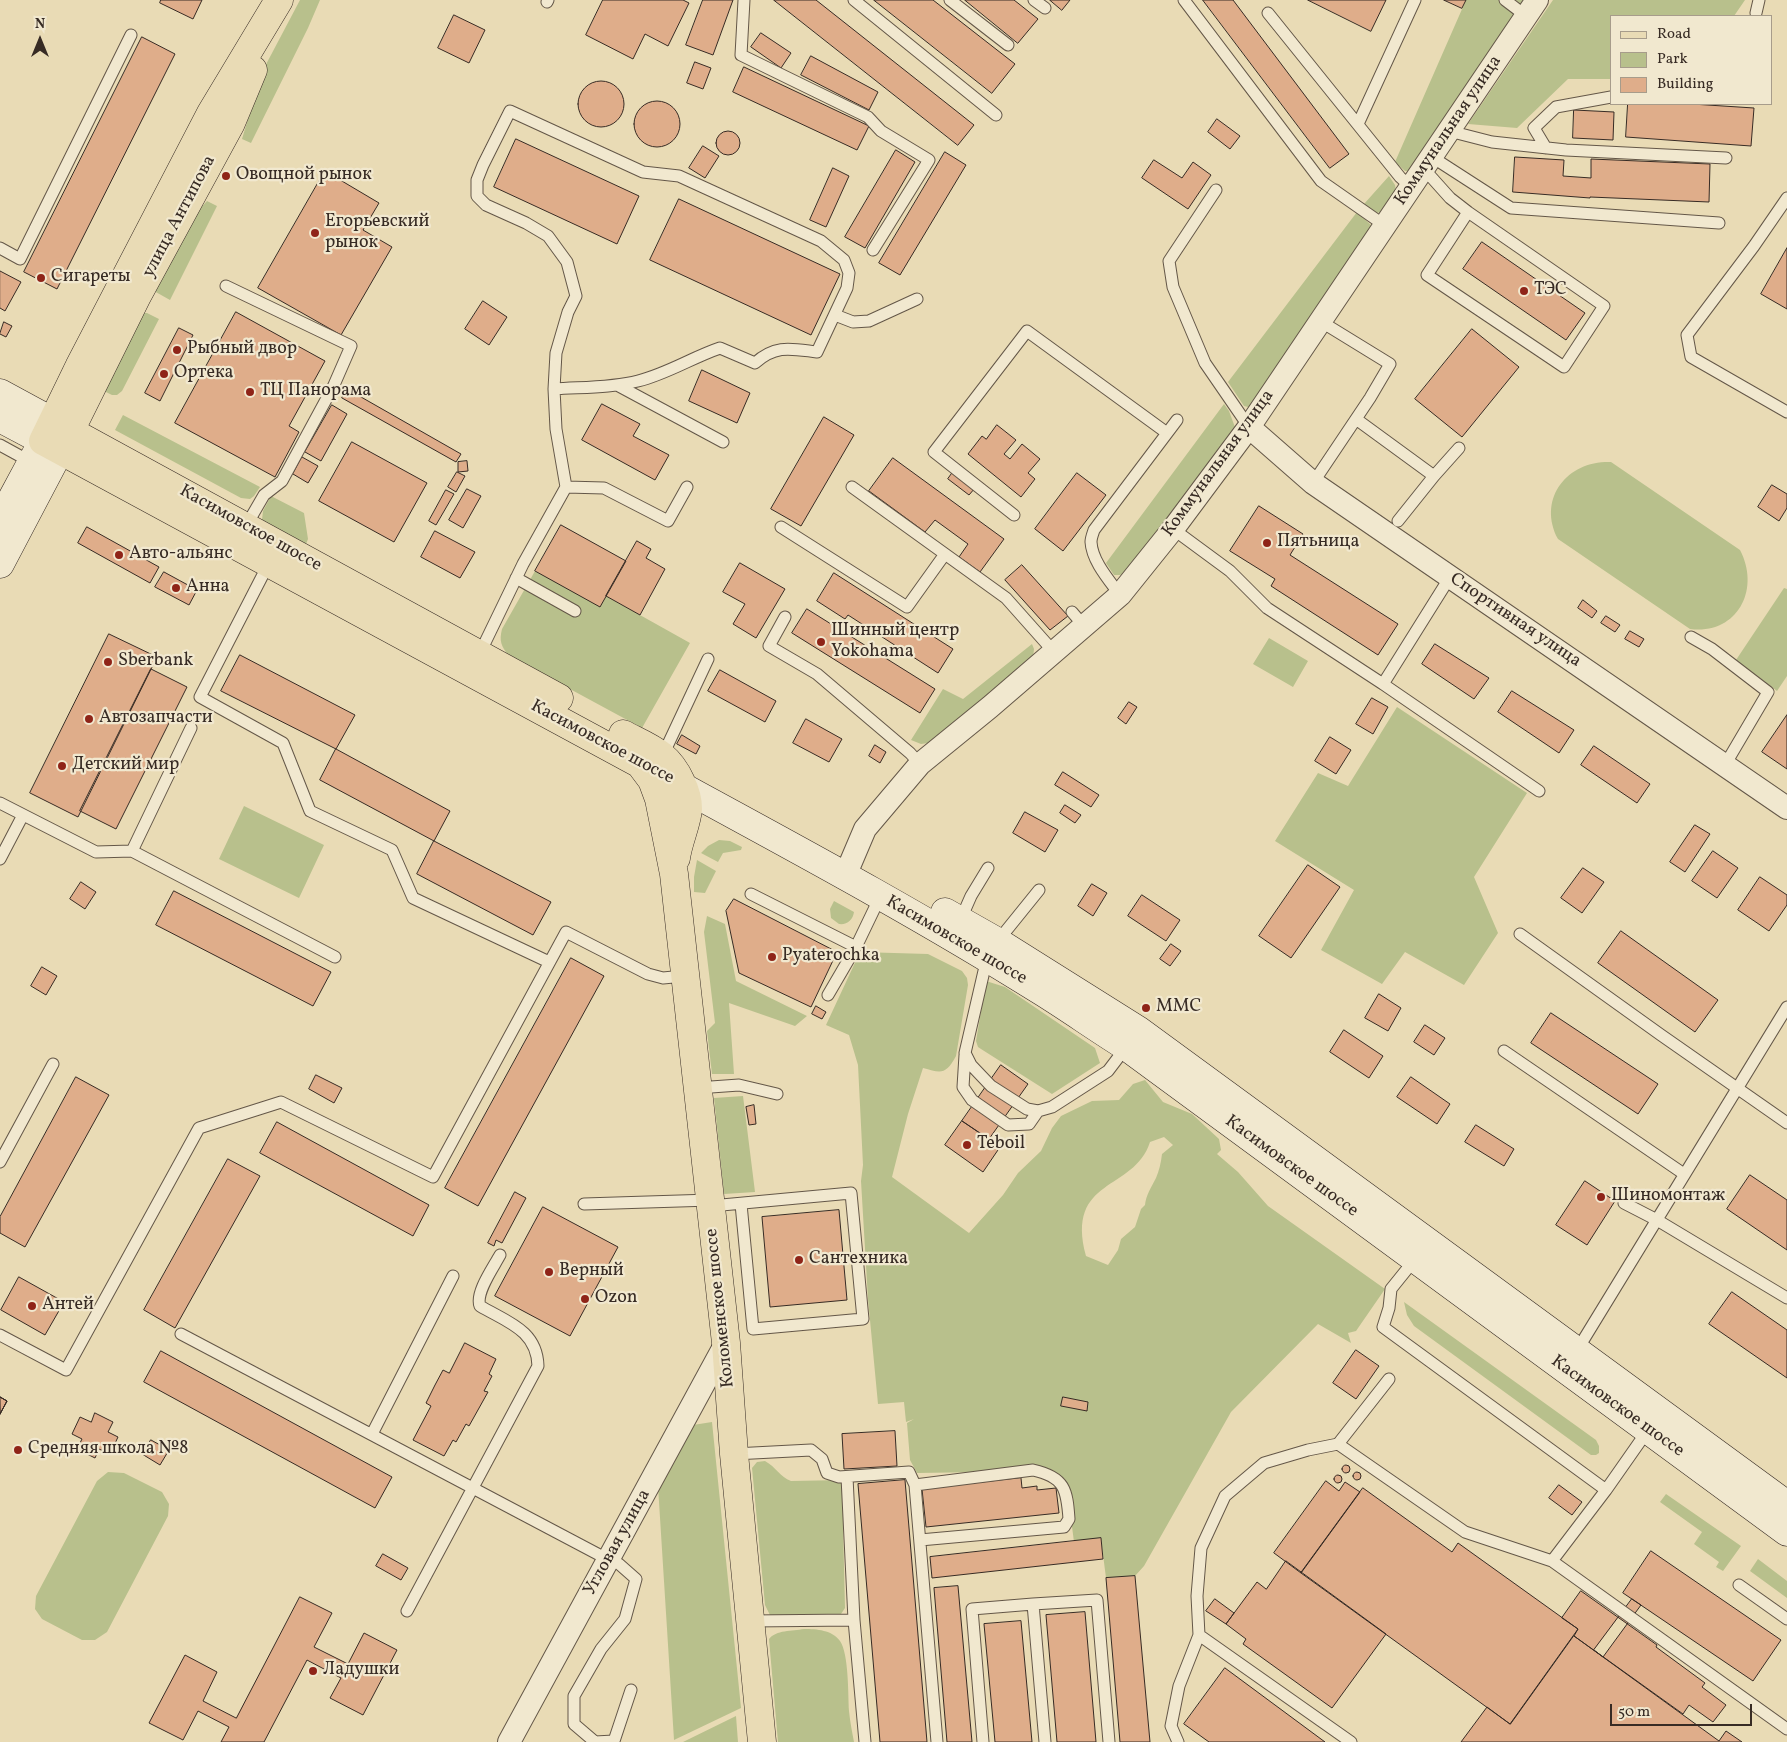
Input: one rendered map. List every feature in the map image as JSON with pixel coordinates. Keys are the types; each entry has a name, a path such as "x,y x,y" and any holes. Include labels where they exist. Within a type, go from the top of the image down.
{"main road":[{"name":"улица Антипова","path":"0,521 51,441 137,296 231,123 281,0"},
{"path":"0,393 51,441"},
{"path":"0,418 51,441"},
{"name":"улица Антипова","path":"0,564 51,441"},
{"name":"Касимовское шоссе","path":"51,441 246,526 475,663 651,760 731,793 849,868 880,897 992,950 1132,1039 1571,1360 1648,1430 1787,1532"},
{"name":"Касимовское шоссе","path":"51,441 269,562 475,663"},
{"name":"Касимовское шоссе","path":"651,760 684,788 752,824 960,921 992,950"},
{"name":"Коломенское шоссе","path":"651,760 654,786 672,836 684,976 726,1343 734,1454 762,1742"},
{"path":"731,793 697,786 674,791 668,798 672,836 686,831 695,822 708,818 720,817 752,824"},
{"name":"Касимовское шоссе","path":"1132,1039 1416,1258 1787,1505"}],"street":[{"name":"Коммунальная улица","path":"849,868 866,829 920,764 1054,652 1078,619 1120,595 1173,529 1249,427 1531,8"},
{"name":"Спортивная улица","path":"1249,427 1313,483 1787,808"},
{"name":"Угловая улица","path":"509,1742 726,1343"}],"lane":[{"path":"744,0 741,55 868,117 881,131 929,160 873,250"},
{"path":"854,0 996,115"},
{"path":"950,0 1008,45"},
{"path":"1034,0 1045,8"},
{"path":"1184,0 1321,181 1384,225"},
{"path":"1358,124 1414,0"},
{"path":"1505,0 1531,8"},
{"path":"1756,15 1759,0"},
{"path":"1268,13 1400,177 1411,187"},
{"path":"0,248 20,259 131,35"},
{"path":"1546,148 1534,128 1556,106 1610,96"},
{"path":"475,663 516,578 566,487 556,429 554,389 556,353 568,312 576,296 567,262 548,236 526,223 486,206 477,196 477,180 510,111 643,172 679,176 821,241 844,260 849,273 848,288 817,352 782,348 762,356 755,362 720,348 639,381 616,385 554,389"},
{"path":"1449,131 1492,142 1546,148 1726,158"},
{"path":"1428,163 1450,198 1604,306 1564,367 1427,275 1468,212"},
{"path":"1428,163 1512,208 1719,222"},
{"path":"1216,190 1169,261 1173,287 1205,364 1249,427"},
{"path":"1787,198 1688,335 1690,357 1787,412"},
{"path":"226,286 351,346 334,385 282,481 264,495 246,526"},
{"path":"835,315 853,322 869,321 918,299"},
{"path":"1313,483 1390,364 1320,321"},
{"path":"1014,514 934,452 1026,331 1167,433"},
{"path":"616,385 723,442"},
{"path":"1356,419 1434,476"},
{"path":"1120,595 1094,555 1091,541 1094,530 1177,420"},
{"path":"0,445 51,441"},
{"path":"1398,520 1459,448"},
{"path":"566,487 604,488 668,521 687,487"},
{"path":"852,487 1006,598 1054,652"},
{"path":"781,527 907,607 945,554"},
{"path":"1173,529 1230,571 1267,608 1383,684 1539,791"},
{"path":"269,562 200,697 283,743 310,811 392,850 413,898 549,962"},
{"path":"1383,684 1450,577"},
{"path":"516,578 576,611"},
{"path":"785,617 769,646 817,674 920,764"},
{"path":"1691,636 1768,692 1725,766"},
{"path":"651,760 708,659"},
{"path":"132,851 191,728"},
{"path":"0,803 96,852 132,851 335,957"},
{"path":"0,859 23,815"},
{"path":"960,921 971,896 988,868"},
{"path":"1038,1111 1029,1124 1008,1125 972,1100 963,1087 965,1053 992,950 1039,890"},
{"path":"751,894 856,947"},
{"path":"828,995 856,947 880,897"},
{"path":"0,1335 66,1370 199,1128 281,1102 433,1177 566,932 648,974 663,978 684,976"},
{"path":"1520,934 1787,1123"},
{"path":"1571,1360 1737,1089 1782,1025 1787,1006"},
{"path":"965,1053 972,1065 992,1086 1027,1109 1038,1111 1052,1107 1108,1071 1132,1039"},
{"path":"1504,1051 1684,1174"},
{"path":"0,1162 53,1064"},
{"path":"697,1088 739,1085 777,1094"},
{"path":"584,1204 741,1204 851,1193 863,1318 753,1329 741,1204"},
{"path":"1624,1202 1787,1298"},
{"path":"407,1610 538,1366 538,1356 530,1338 524,1332 480,1306 478,1302 482,1289 500,1255"},
{"path":"1416,1258 1391,1289 1389,1308 1383,1327 1606,1490"},
{"path":"372,1434 452,1276"},
{"path":"181,1334 619,1564 636,1579 625,1619 601,1649 574,1696 574,1724 595,1742 614,1741 631,1690"},
{"path":"1178,1742 1170,1726 1179,1686 1199,1635 1197,1596 1201,1548 1226,1496 1264,1463 1308,1450 1338,1444 1388,1378"},
{"path":"1552,1561 1606,1490 1648,1430"},
{"path":"1338,1444 1465,1532 1552,1561 1787,1729"},
{"path":"734,1454 810,1450 822,1460 827,1473 839,1478 909,1472 916,1485 937,1742"},
{"path":"916,1485 1033,1470 1047,1473 1055,1478 1067,1494 1069,1519 1064,1527 920,1540"},
{"path":"847,1477 854,1620 865,1742"},
{"path":"1739,1585 1787,1619"},
{"path":"983,1742 972,1609 1097,1600 1109,1742"},
{"path":"1033,1604 1045,1742"},
{"path":"750,1621 854,1620"},
{"path":"1199,1635 1351,1742"}],"green space":[{"path":"300,0 320,0 251,143 242,139 262,72"},
{"path":"1466,0 1527,0 1408,171 1405,171 1395,162"},
{"path":"1553,0 1745,0 1735,15 1610,15 1610,79 1568,79 1517,128 1468,124"},
{"path":"1389,176 1395,185 1396,191 1381,212 1377,213 1364,204"},
{"path":"207,201 217,206 170,300 154,291 183,227"},
{"path":"1357,212 1371,225 1371,228 1252,406 1244,406 1228,382"},
{"path":"142,313 147,313 159,319 122,391 117,395 112,395 100,389"},
{"path":"1224,404 1229,411 1236,430 1126,572 1114,575 1106,563"},
{"path":"123,415 260,487 250,499 241,498 115,430"},
{"path":"1611,462 1740,550 1746,565 1748,580 1746,594 1740,607 1732,617 1721,625 1707,629 1690,629 1558,539 1551,511 1553,498 1559,487 1567,477 1578,470 1590,464"},
{"path":"271,496 304,513 308,539 306,544 262,520 263,511"},
{"path":"535,571 606,596 690,643 642,728 509,656 506,652 502,646 502,629"},
{"path":"1784,588 1787,589 1787,676 1777,691 1736,660"},
{"path":"1269,638 1308,661 1293,687 1253,664"},
{"path":"1032,644 1034,649 1033,658 928,743 921,744 911,740 943,689 963,699"},
{"path":"1397,707 1527,793 1474,877 1498,933 1464,985 1405,952 1382,984 1321,950 1354,890 1275,841 1318,773 1348,786"},
{"path":"244,806 324,845 299,898 219,859"},
{"path":"719,840 730,841 742,847 741,850 723,853 718,862 701,853 708,846"},
{"path":"697,860 716,871 705,893 694,892"},
{"path":"834,901 854,912 845,924 839,924 831,918 830,909"},
{"path":"707,916 725,924 736,981 807,1016 795,1026 729,1003 734,1074 712,1074 707,1031 715,1023 704,932"},
{"path":"860,952 928,954 962,971 967,978 968,985 956,1056 949,1067 942,1071 923,1068 908,1114 892,1177 969,1233 1003,1195 1018,1173 1041,1151 1052,1128 1061,1116 1092,1101 1119,1100 1133,1084 1145,1080 1163,1102 1192,1114 1219,1139 1221,1150 1217,1154 1238,1172 1268,1206 1385,1289 1356,1331 1348,1333 1351,1343 1318,1324 1231,1412 1144,1566 1135,1576 1106,1578 1101,1539 1074,1542 1067,1488 1051,1471 917,1473 910,1460 907,1423 914,1419 906,1422 904,1402 878,1404 868,1299 861,1181 863,1165 858,1065 849,1035 826,1025","holes":["1164,1137 1173,1145 1162,1154 1160,1167 1135,1227 1121,1239 1118,1250 1108,1265 1086,1256 1082,1230 1085,1212 1093,1198 1130,1170 1142,1158 1150,1142"]},
{"path":"986,981 1005,987 1095,1048 1100,1063 1052,1094 978,1047 976,1041"},
{"path":"743,1096 755,1192 724,1194 714,1098"},
{"path":"1404,1302 1596,1440 1599,1446 1599,1453 1591,1455 1414,1326 1407,1315"},
{"path":"712,1422 741,1708 674,1740 658,1486 693,1425"},
{"path":"765,1461 791,1481 844,1480 845,1608 841,1614 835,1617 770,1615 765,1605 752,1468 757,1462"},
{"path":"108,1472 124,1473 162,1492 169,1504 168,1516 107,1632 95,1640 82,1640 42,1619 35,1609 36,1596 97,1481"},
{"path":"1666,1494 1741,1546 1723,1571 1716,1567 1719,1562 1694,1544 1702,1532 1660,1502"},
{"path":"1758,1559 1787,1581 1787,1598 1750,1571"},
{"path":"804,1629 829,1632 837,1637 843,1647 847,1665 849,1711 854,1742 778,1742 769,1639 780,1632"},
{"path":"736,1716 738,1742 683,1742"}],"building":[{"path":"161,0 202,0 193,19 160,3"},
{"path":"603,0 683,0 689,3 668,46 645,34 633,59 586,35"},
{"path":"703,0 733,0 713,55 686,45"},
{"path":"774,0 816,0 974,125 958,145"},
{"path":"874,0 933,0 1015,64 992,93"},
{"path":"965,0 1014,0 1038,19 1018,43"},
{"path":"1050,0 1070,0 1062,10"},
{"path":"1203,0 1233,0 1349,154 1330,168"},
{"path":"1308,0 1386,0 1371,31"},
{"path":"1444,0 1466,0 1462,8"},
{"path":"454,15 485,30 469,63 438,48"},
{"path":"761,33 791,53 781,68 751,47"},
{"path":"142,37 175,54 57,289 24,272"},
{"path":"811,56 878,92 869,110 801,75"},
{"path":"695,62 711,68 703,89 687,83"},
{"path":"744,67 869,126 857,150 733,92"},
{"path":"601,81 614,85 620,91 624,104 620,117 614,123 601,127 588,123 582,117 578,104 582,91 588,85"},
{"path":"657,101 670,105 676,111 680,124 676,137 670,143 657,147 644,143 638,137 634,124 638,111 644,105"},
{"path":"1628,105 1708,105 1754,108 1751,146 1626,137"},
{"path":"1574,110 1614,112 1613,140 1573,138"},
{"path":"1217,119 1240,136 1230,149 1208,132"},
{"path":"728,131 737,134 740,143 737,152 728,155 719,152 716,143 719,134"},
{"path":"516,139 639,196 617,244 494,187"},
{"path":"703,146 719,156 705,178 689,168"},
{"path":"896,150 915,162 865,248 845,237"},
{"path":"945,152 966,165 900,275 879,263"},
{"path":"1515,157 1564,160 1563,176 1591,178 1591,159 1710,164 1709,202 1590,198 1513,192"},
{"path":"1154,160 1182,178 1193,162 1211,175 1188,209 1142,178"},
{"path":"833,168 849,176 826,227 810,220"},
{"path":"325,171 379,203 363,230 392,247 341,335 258,288"},
{"path":"679,199 840,274 811,335 650,260"},
{"name":"ТЭС","path":"1482,242 1585,313 1566,340 1463,269"},
{"path":"1787,248 1787,309 1761,294"},
{"path":"0,271 21,282 5,311 0,308"},
{"path":"483,301 507,317 489,345 465,329"},
{"name":"ТЦ Панорама","path":"236,312 325,361 289,426 299,432 275,477 175,423"},
{"path":"4,322 12,326 6,337 0,334"},
{"path":"179,328 193,335 160,401 145,393"},
{"path":"1472,329 1519,367 1462,437 1415,399"},
{"path":"702,370 750,393 737,423 689,401"},
{"path":"347,389 461,454 456,462 342,398"},
{"path":"602,404 640,424 633,436 669,455 655,480 582,440"},
{"path":"332,405 347,414 321,461 305,452"},
{"path":"824,417 854,435 801,526 771,509"},
{"path":"997,425 1016,440 1004,454 1010,459 1022,444 1040,459 1028,473 1035,479 1021,497 968,454 982,436 986,439"},
{"path":"352,442 427,483 394,542 319,501"},
{"path":"302,457 318,466 308,483 293,474"},
{"path":"893,458 1004,539 980,572 959,557 968,544 935,520 925,532 869,491"},
{"path":"467,461 468,471 458,472 458,462"},
{"path":"457,472 465,476 456,492 448,487"},
{"path":"953,472 975,488 969,495 948,479"},
{"path":"1077,473 1106,495 1063,551 1035,529"},
{"path":"1772,485 1787,494 1787,508 1779,521 1758,507"},
{"path":"467,489 481,496 463,528 449,520"},
{"path":"446,490 454,494 436,525 429,521"},
{"path":"1259,506 1303,534 1290,555 1398,624 1378,655 1271,586 1275,579 1230,551"},
{"path":"561,525 626,561 600,607 535,571"},
{"name":"Авто-альянс","path":"87,527 159,567 150,583 78,543"},
{"path":"435,531 475,552 460,578 421,557"},
{"path":"637,541 651,549 646,558 665,569 640,615 606,596"},
{"path":"740,563 785,589 756,638 733,624 745,604 723,592"},
{"path":"1022,565 1068,616 1050,630 1005,580"},
{"name":"Анна","path":"164,572 197,590 189,605 155,587"},
{"path":"834,573 953,649 938,673 848,615 845,619 817,601"},
{"path":"1583,600 1597,611 1592,618 1578,608"},
{"path":"807,609 935,689 920,713 792,633"},
{"path":"1606,616 1620,625 1615,632 1601,623"},
{"path":"1630,631 1644,639 1639,647 1625,639"},
{"path":"109,634 157,657 78,817 30,793"},
{"path":"1435,644 1489,678 1474,699 1422,664"},
{"path":"240,655 355,715 336,749 221,691"},
{"path":"151,669 187,687 116,829 80,811"},
{"path":"720,670 776,701 765,722 708,691"},
{"path":"1512,691 1574,730 1559,753 1498,712"},
{"path":"1372,698 1388,707 1373,734 1356,724"},
{"path":"1129,702 1137,707 1126,724 1118,718"},
{"path":"1787,715 1787,769 1762,752"},
{"path":"806,719 842,739 829,762 793,743"},
{"path":"682,735 700,746 696,754 677,744"},
{"path":"1330,737 1351,750 1336,774 1315,761"},
{"path":"875,745 886,752 880,763 869,756"},
{"path":"1594,746 1650,784 1637,803 1581,765"},
{"path":"336,749 450,811 434,841 320,780"},
{"path":"1063,772 1099,795 1091,807 1055,785"},
{"path":"1065,805 1081,815 1075,823 1060,813"},
{"path":"1025,812 1058,830 1045,852 1013,833"},
{"path":"1695,825 1710,834 1685,872 1670,862"},
{"path":"434,841 551,902 533,935 417,874"},
{"path":"1713,851 1738,868 1717,898 1692,881"},
{"path":"1308,865 1340,887 1291,958 1259,936"},
{"path":"1583,868 1604,882 1582,913 1561,898"},
{"path":"1760,877 1787,895 1787,905 1769,931 1738,910"},
{"path":"81,882 96,892 85,909 70,899"},
{"path":"1092,884 1107,893 1093,916 1078,906"},
{"path":"174,891 331,972 313,1006 156,925"},
{"path":"1142,895 1180,920 1166,941 1128,916"},
{"path":"734,899 837,952 811,1007 739,973 726,911"},
{"path":"1621,931 1718,1000 1695,1032 1598,963"},
{"path":"1171,944 1181,951 1170,966 1160,959"},
{"path":"571,958 604,976 478,1206 445,1188"},
{"path":"42,967 57,976 46,995 31,986"},
{"path":"1379,994 1401,1008 1388,1031 1365,1018"},
{"path":"816,1006 826,1012 822,1019 812,1014"},
{"path":"1551,1013 1658,1084 1638,1114 1531,1043"},
{"path":"1425,1025 1445,1038 1434,1055 1414,1042"},
{"path":"1344,1030 1383,1056 1369,1078 1330,1052"},
{"path":"1001,1065 1028,1084 989,1139 962,1121"},
{"path":"316,1075 342,1088 334,1103 309,1089"},
{"path":"76,1077 109,1095 25,1247 0,1233 0,1217"},
{"path":"1411,1077 1450,1104 1437,1124 1397,1097"},
{"path":"754,1105 756,1124 749,1125 746,1107"},
{"path":"962,1121 1000,1147 983,1172 945,1145"},
{"path":"277,1122 429,1205 413,1236 260,1153"},
{"path":"1476,1125 1514,1149 1504,1166 1465,1142"},
{"path":"228,1159 260,1176 175,1328 144,1310"},
{"path":"1750,1175 1787,1200 1787,1250 1727,1209"},
{"path":"1585,1181 1615,1201 1587,1245 1556,1225"},
{"path":"515,1192 526,1198 502,1243 496,1240 494,1246 488,1243"},
{"path":"543,1207 618,1247 570,1336 495,1296"},
{"path":"839,1210 847,1300 770,1307 762,1217"},
{"name":"Антей","path":"19,1277 64,1302 45,1335 1,1310"},
{"path":"1732,1292 1787,1330 1787,1378 1709,1324"},
{"path":"465,1343 496,1359 489,1374 492,1376 484,1391 488,1392 469,1426 466,1424 456,1442 453,1440 444,1456 413,1440 431,1406 426,1403 443,1370 449,1373"},
{"path":"1356,1350 1379,1366 1356,1399 1333,1383"},
{"path":"161,1351 392,1477 375,1508 144,1382"},
{"path":"0,1397 7,1401 0,1414"},
{"path":"0,1397 7,1401 0,1414"},
{"path":"0,1397 7,1401 0,1414"},
{"path":"1063,1397 1088,1402 1087,1411 1061,1406"},
{"path":"95,1413 113,1422 108,1432 118,1437 110,1454 99,1449 95,1458 77,1449 82,1439 72,1434 80,1417 91,1422"},
{"path":"895,1431 897,1466 844,1469 842,1434"},
{"path":"151,1440 169,1450 160,1465 142,1454"},
{"path":"1346,1465 1350,1469 1346,1473 1342,1469"},
{"path":"1357,1472 1361,1476 1357,1480 1353,1476"},
{"path":"1338,1475 1342,1479 1338,1483 1334,1479"},
{"path":"1021,1478 1022,1488 1037,1486 1037,1490 1056,1488 1059,1513 926,1527 922,1489"},
{"path":"905,1480 927,1742 880,1742 858,1484"},
{"path":"1326,1481 1339,1491 1345,1482 1360,1492 1301,1573 1274,1553"},
{"path":"1559,1485 1582,1502 1572,1515 1549,1498"},
{"path":"1363,1488 1452,1552 1458,1543 1578,1629 1510,1724 1301,1573"},
{"path":"1101,1538 1103,1559 932,1578 930,1557"},
{"path":"1651,1551 1781,1640 1753,1681 1623,1593"},
{"path":"383,1554 408,1568 401,1580 376,1566"},
{"path":"1286,1561 1386,1634 1332,1708 1243,1644 1246,1639 1226,1624 1257,1582 1266,1589"},
{"path":"1135,1576 1150,1742 1120,1742 1106,1578"},
{"path":"958,1586 972,1742 947,1742 934,1588"},
{"path":"1581,1591 1657,1645 1656,1647 1705,1683 1702,1687 1726,1705 1713,1722 1689,1705 1683,1714 1574,1636 1578,1629 1562,1618"},
{"path":"300,1597 332,1613 314,1647 348,1664 364,1633 397,1650 363,1715 330,1698 341,1678 307,1660 264,1742 221,1742 229,1727 198,1711 183,1740 149,1723 185,1655 217,1672 203,1701 236,1718"},
{"path":"1215,1599 1234,1613 1226,1624 1206,1611"},
{"path":"1632,1599 1641,1605 1603,1657 1594,1650"},
{"path":"1085,1612 1096,1742 1057,1742 1046,1615"},
{"path":"1021,1621 1032,1742 995,1742 984,1624"},
{"path":"1574,1636 1719,1741 1726,1731 1742,1742 1461,1742 1487,1707 1510,1724"},
{"path":"1225,1668 1325,1742 1209,1742 1184,1724"}],"place":[{"name":"Овощной рынок","path":"226,176"},
{"name":"Егорьевский рынок","path":"315,233"},
{"name":"Сигареты","path":"41,278"},
{"name":"ТЭС","path":"1524,291"},
{"name":"Рыбный двор","path":"177,350"},
{"name":"Ортека","path":"164,374"},
{"name":"ТЦ Панорама","path":"250,392"},
{"name":"Пятьница","path":"1267,543"},
{"name":"Авто-альянс","path":"119,555"},
{"name":"Анна","path":"176,588"},
{"name":"Шинный центр Yokohama","path":"821,642"},
{"name":"Sberbank","path":"108,662"},
{"name":"Автозапчасти","path":"89,719"},
{"name":"Детский мир","path":"62,766"},
{"name":"Pyaterochka","path":"772,957"},
{"name":"ММС","path":"1146,1008"},
{"name":"Teboil","path":"967,1145"},
{"name":"Шиномонтаж","path":"1601,1197"},
{"name":"Сантехника","path":"799,1260"},
{"name":"Верный","path":"549,1272"},
{"name":"Ozon","path":"585,1299"},
{"name":"Антей","path":"32,1306"},
{"name":"Средняя школа №8","path":"18,1450"},
{"name":"Ладушки","path":"313,1671"}]}
